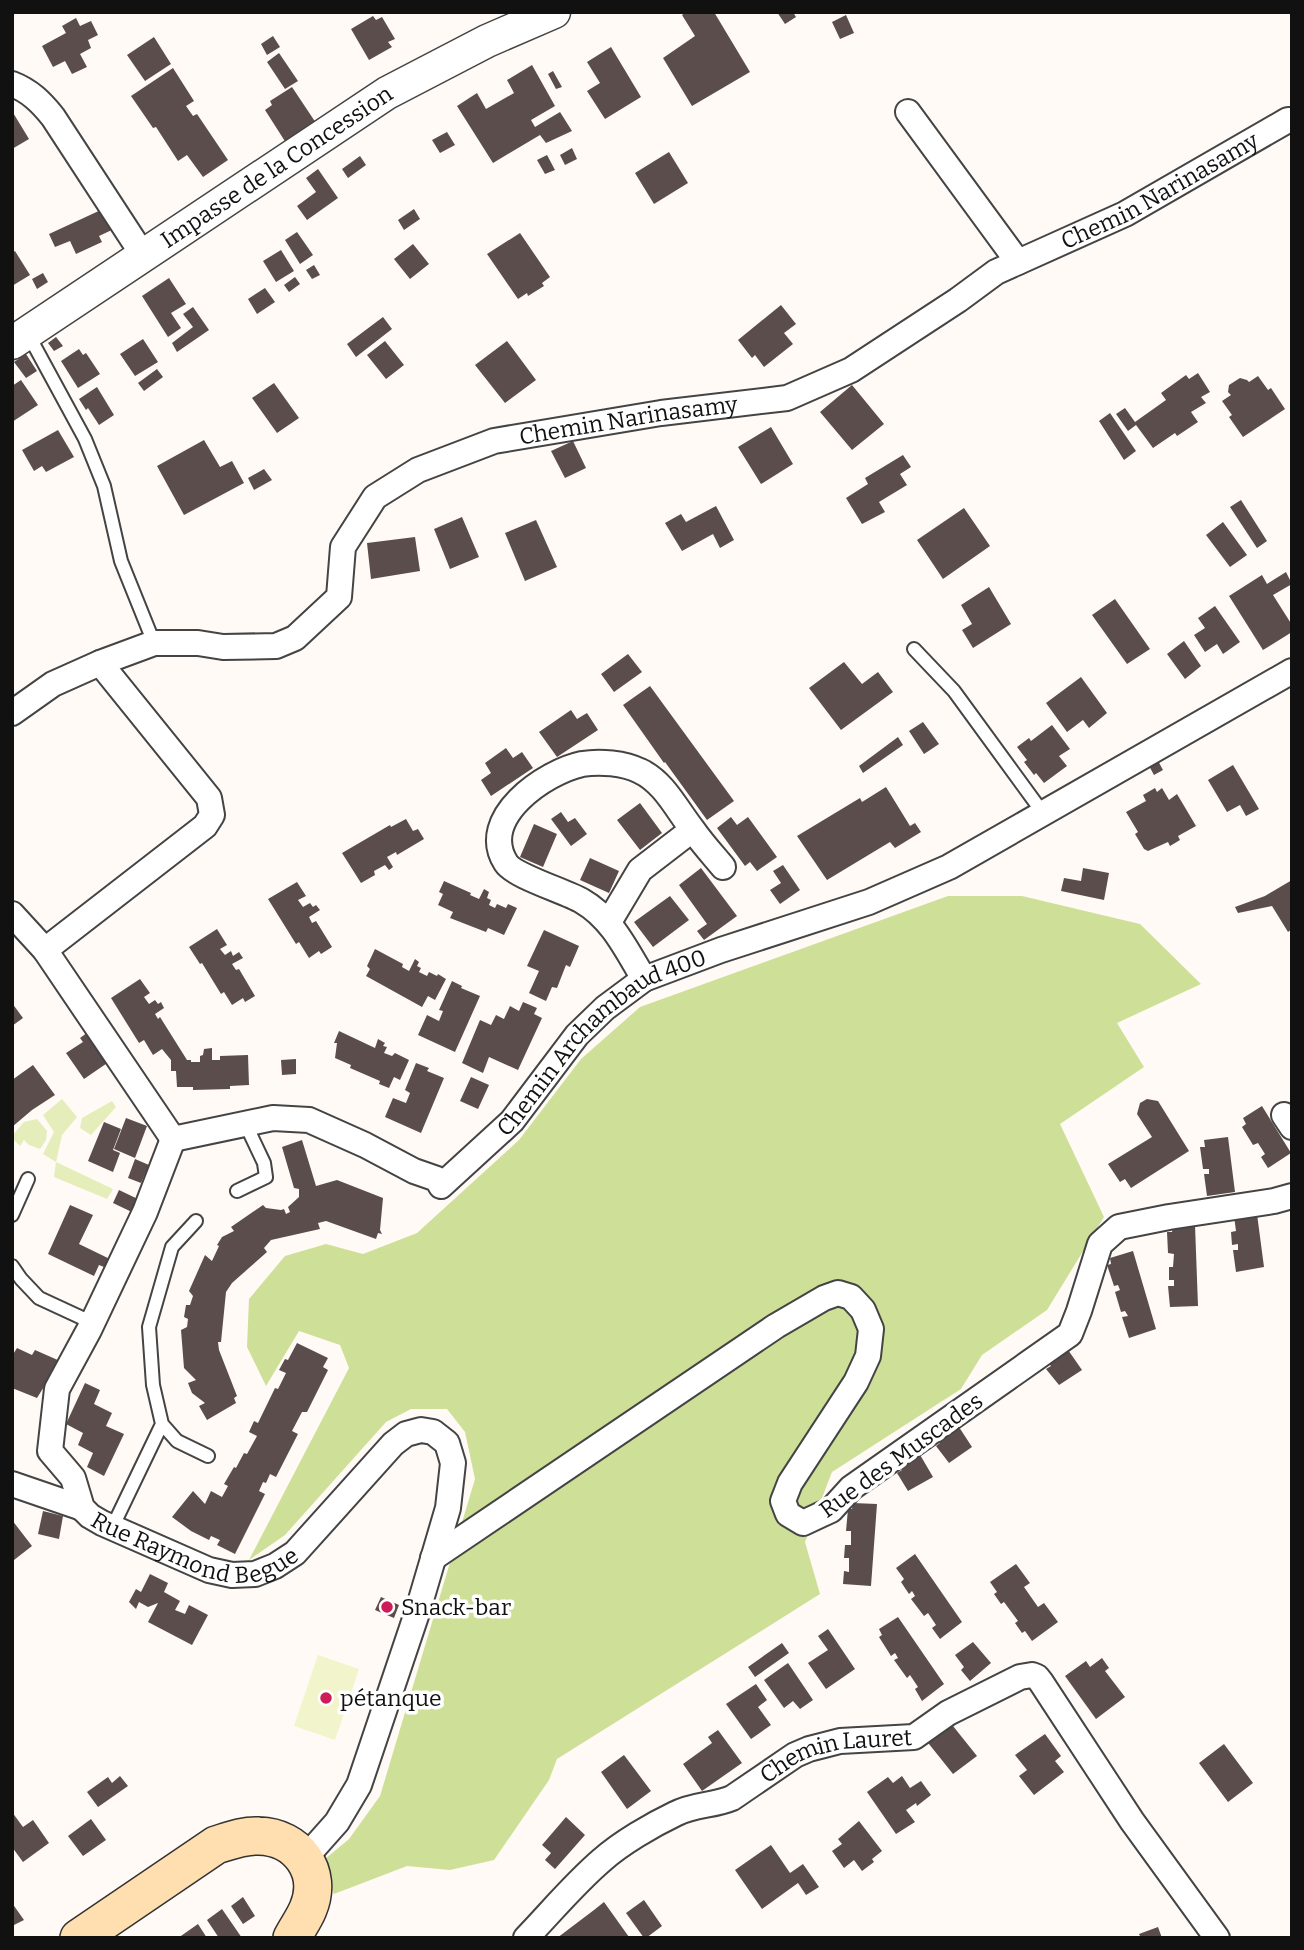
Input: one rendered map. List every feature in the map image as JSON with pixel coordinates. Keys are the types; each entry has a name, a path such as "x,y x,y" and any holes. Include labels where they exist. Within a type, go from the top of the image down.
{"main road":[{"path":"79,1938 216,1845 257,1835 276,1838 294,1846 305,1858 312,1875 309,1907 292,1938"}],"street":[{"name":"Impasse de la Concession","path":"20,338 387,93 487,41 554,12"},
{"path":"12,83 40,100 53,117 143,255"},
{"path":"908,112 1018,262"},
{"name":"Chemin Narinasamy","path":"12,713 53,684 154,643 198,643 223,647 276,646 295,638 339,597 344,547 375,497 418,470 495,441 661,413 787,398 850,370 918,327 996,272 1125,214 1292,120"},
{"path":"45,950 205,826 212,815 209,798 100,663"},
{"name":"Chemin Archambaud 400","path":"173,1139 273,1118 309,1120 437,1180 441,1186 512,1121 577,1035 605,1008 644,979 721,950 869,902 948,867 1292,671"},
{"path":"644,979 609,922 583,901 506,864 500,847 500,830 504,818 521,797 565,770 583,764 626,765 642,771 662,788 723,867"},
{"path":"609,922 640,870 692,830"},
{"path":"12,914 45,950 173,1139"},
{"name":"Rue Raymond Begue","path":"173,1139 145,1212 93,1323 57,1389 50,1451 73,1479 82,1508 90,1516 112,1528 209,1570 232,1575 255,1574 266,1571 295,1553 393,1444 406,1434 421,1430 433,1432 447,1443 453,1464 448,1508 414,1622 359,1785 337,1822 305,1858"},
{"name":"Rue des Muscades","path":"433,1558 776,1326 824,1298 838,1293 851,1297 863,1310 871,1329 869,1356 856,1382 790,1483 783,1500 788,1514 803,1523 831,1510 851,1488 1070,1334 1100,1244 1119,1227 1292,1196"},
{"path":"12,1484 82,1508"},
{"name":"Chemin Lauret","path":"526,1938 601,1860 675,1814 697,1805 722,1803 795,1755 809,1749 840,1741 914,1737 968,1702 1020,1677 1032,1675 1041,1682 1132,1821 1217,1938"}],"lane":[{"path":"20,338 85,439 104,486 121,561 154,643"},
{"path":"914,649 954,691 1043,813"},
{"path":"237,1191 266,1177 264,1163 246,1125"},
{"path":"12,1214 28,1179"},
{"path":"196,1221 172,1247 149,1327 153,1385 162,1424 177,1441 208,1456"},
{"path":"12,1266 39,1298 93,1323"},
{"path":"112,1528 162,1424"}],"green space":[{"path":"948,896 1022,896 1140,924 1201,984 1117,1023 1144,1067 1060,1124 1104,1217 1047,1310 982,1355 961,1389 832,1472 805,1542 820,1594 557,1759 549,1780 494,1860 450,1870 407,1866 334,1894 319,1864 349,1839 380,1796 475,1479 465,1432 447,1409 411,1409 386,1422 285,1535 249,1560 349,1368 340,1345 299,1331 266,1386 247,1347 249,1299 285,1256 326,1244 363,1254 417,1233 519,1140 581,1059 640,1007"},
{"path":"62,1099 77,1117 62,1135 56,1162 43,1154 54,1132 43,1115"},
{"path":"112,1101 116,1107 91,1135 80,1128 82,1118"},
{"path":"37,1119 47,1131 46,1140 40,1149 24,1140 20,1146 12,1136 24,1122"},
{"path":"56,1162 113,1189 107,1199 54,1177"},
{"name":"pétanque","path":"318,1655 359,1669 335,1740 294,1726"}],"building":[{"path":"686,12 714,12 750,72 692,106 663,58 695,36 682,15"},
{"path":"777,12 793,12 796,17 785,24"},
{"path":"846,15 854,33 840,39 832,22"},
{"path":"373,16 376,20 382,17 395,39 388,42 392,47 369,60 351,29"},
{"path":"76,18 80,26 91,21 98,35 88,40 91,48 80,54 87,67 72,74 65,61 53,67 42,46 66,33 62,26"},
{"path":"273,36 280,47 267,55 261,44"},
{"path":"154,37 171,64 145,81 127,55"},
{"path":"611,47 641,97 605,119 587,91 600,83 587,62"},
{"path":"279,53 298,81 285,89 267,62"},
{"path":"532,65 555,106 531,120 535,127 560,112 572,131 546,143 540,135 493,163 457,106 477,93 486,109 514,93 507,80"},
{"path":"173,68 194,101 186,106 193,116 197,114 228,160 203,177 187,155 178,161 131,96"},
{"path":"553,71 562,87 556,89 548,74"},
{"path":"292,87 318,126 288,146 265,110 272,105 270,101"},
{"path":"12,111 29,139 12,149"},
{"path":"447,132 455,145 440,153 432,140"},
{"path":"572,148 577,159 565,165 560,155"},
{"path":"669,152 688,183 654,204 635,173"},
{"path":"547,155 555,170 545,174 537,160"},
{"path":"360,156 366,165 348,178 342,169"},
{"path":"318,169 338,198 307,220 297,206 316,192 306,178"},
{"path":"103,209 116,228 99,236 102,242 76,254 70,241 55,247 49,234"},
{"path":"414,209 420,219 404,230 398,220"},
{"path":"297,232 313,255 300,264 285,240"},
{"path":"520,233 550,277 542,283 544,286 518,299 487,254"},
{"path":"413,244 429,264 410,279 394,259"},
{"path":"281,250 294,271 276,282 263,261"},
{"path":"15,251 30,275 12,286 12,253"},
{"path":"314,265 320,275 312,279 306,270"},
{"path":"43,273 48,282 37,289 32,279"},
{"path":"295,277 300,284 289,292 284,285"},
{"path":"169,278 186,304 171,313 181,328 168,337 142,296"},
{"path":"265,288 275,302 257,314 248,299"},
{"path":"781,305 796,324 784,333 793,344 764,367 755,355 752,358 738,340"},
{"path":"193,307 209,330 177,352 172,343 193,327 183,314"},
{"path":"383,317 392,329 356,357 347,344"},
{"path":"56,337 63,346 54,351 48,343"},
{"path":"143,339 158,362 135,376 120,354"},
{"path":"385,341 404,365 386,379 367,355"},
{"path":"507,341 536,380 505,403 475,365"},
{"path":"79,349 83,355 86,353 100,374 78,388 61,361"},
{"path":"26,354 37,371 26,378 14,362"},
{"path":"157,369 163,377 144,391 138,383"},
{"path":"1198,373 1210,392 1201,397 1206,403 1191,412 1198,422 1153,448 1136,425 1128,431 1116,414 1125,408 1135,422 1166,400 1161,393 1186,375 1189,379"},
{"path":"1258,376 1268,390 1271,388 1285,409 1243,437 1222,401 1231,395 1228,392 1229,385 1240,378 1249,382"},
{"path":"21,380 38,405 12,422 12,386"},
{"path":"274,383 299,418 277,433 252,398"},
{"path":"852,385 884,424 852,450 820,412"},
{"path":"97,387 114,415 99,425 79,399"},
{"path":"1110,413 1136,451 1124,460 1099,421"},
{"path":"771,427 793,464 761,484 738,447"},
{"path":"58,430 74,457 46,472 42,466 34,471 22,450"},
{"path":"204,440 220,467 232,461 244,483 184,515 157,466"},
{"path":"573,441 586,468 565,478 551,451"},
{"path":"903,455 911,467 900,474 907,485 879,502 885,512 862,524 846,498 868,484 865,478"},
{"path":"264,469 272,480 254,490 248,478"},
{"path":"1241,500 1267,541 1257,548 1230,507"},
{"path":"716,506 734,540 720,548 713,534 682,551 665,523 681,514 686,522"},
{"path":"964,508 990,546 943,579 917,540"},
{"path":"462,517 479,557 450,569 434,529"},
{"path":"536,520 557,567 525,581 505,533"},
{"path":"1223,522 1247,555 1230,567 1206,535"},
{"path":"415,537 420,571 371,579 367,543"},
{"path":"1286,572 1292,584 1273,595 1292,625 1292,632 1263,650 1229,596 1262,575 1267,584"},
{"path":"989,587 1011,624 973,648 962,630 972,624 961,605"},
{"path":"1115,599 1150,649 1127,664 1092,615"},
{"path":"1215,606 1240,642 1223,654 1217,644 1205,652 1194,635 1205,628 1198,618"},
{"path":"1184,641 1201,666 1185,679 1167,654"},
{"path":"628,654 642,672 614,692 601,674"},
{"path":"844,662 862,684 878,672 893,692 841,730 809,688"},
{"path":"1081,677 1107,713 1089,728 1083,720 1067,732 1046,703"},
{"path":"650,686 734,801 707,820 623,705"},
{"path":"571,710 577,719 587,713 598,730 557,757 539,732"},
{"path":"923,722 939,744 924,754 909,731"},
{"path":"1052,725 1070,749 1059,756 1067,766 1044,783 1024,762 1027,760 1017,747 1029,738 1031,741"},
{"path":"898,737 903,745 863,773 859,766"},
{"path":"506,748 513,758 522,752 533,768 491,796 481,780 491,773 485,763"},
{"path":"1157,759 1163,770 1154,775 1148,764"},
{"path":"1233,765 1259,809 1246,816 1240,805 1227,812 1208,780"},
{"path":"886,787 910,826 915,823 921,832 895,848 890,842 827,880 797,836 860,798 862,802"},
{"path":"1155,788 1157,792 1162,788 1169,800 1177,794 1196,826 1178,836 1180,840 1170,846 1168,842 1148,851 1135,834 1138,832 1126,812 1146,801 1143,795"},
{"path":"640,803 662,833 640,850 617,820"},
{"path":"561,812 568,822 575,818 587,834 571,846 551,819"},
{"path":"731,817 737,825 748,817 777,857 757,871 750,862 745,866 717,828"},
{"path":"406,819 413,831 418,829 424,839 397,855 396,852 387,857 393,867 389,870 385,865 361,883 342,853 390,825 391,827"},
{"path":"534,824 557,834 543,867 520,857"},
{"path":"590,858 619,871 609,893 580,880"},
{"path":"783,865 800,890 780,904 770,890 781,883 773,871"},
{"path":"701,868 737,916 704,940 697,931 707,924 679,885"},
{"path":"1083,868 1109,873 1104,900 1061,891 1064,878 1081,881"},
{"path":"1292,880 1292,929 1288,932 1272,906 1238,913 1235,907 1265,896"},
{"path":"444,881 479,899 484,889 489,892 489,905 495,908 497,904 506,908 508,904 517,908 504,935 488,928 486,932 450,918 453,912 438,905 443,894 439,892"},
{"path":"297,882 306,896 298,900 303,907 310,903 320,910 309,917 312,923 316,921 332,947 309,958 299,942 296,944 268,899"},
{"path":"670,896 689,920 653,947 634,922"},
{"path":"217,929 227,945 220,949 225,955 231,951 233,956 239,952 243,958 232,964 236,970 239,969 255,996 245,1002 243,998 232,1005 224,992 221,994 189,947"},
{"path":"544,930 579,946 570,967 566,965 557,988 552,987 546,1001 529,993 539,971 527,966"},
{"path":"375,949 403,964 402,967 409,971 415,959 419,962 417,966 421,968 419,972 427,976 429,972 437,976 438,974 446,979 435,1000 428,996 422,1007 366,976 370,969 367,966"},
{"path":"140,979 150,993 144,997 149,1004 155,1000 158,1004 161,1002 164,1008 155,1014 158,1019 160,1017 187,1060 200,1062 204,1049 212,1048 212,1060 220,1060 220,1056 248,1055 249,1085 230,1086 230,1089 193,1090 193,1087 177,1087 176,1071 171,1071 171,1060 162,1049 153,1055 144,1040 139,1043 111,998"},
{"path":"452,981 480,996 455,1052 418,1035 427,1015 439,1021 443,1011 439,1010"},
{"path":"523,1002 537,1008 534,1014 542,1018 518,1070 489,1057 483,1073 462,1063 480,1020 491,1025 496,1015 504,1019 510,1006 519,1011"},
{"path":"12,1003 23,1018 12,1026"},
{"path":"95,1027 116,1057 84,1079 66,1053 83,1042 80,1038"},
{"path":"339,1031 375,1048 378,1039 387,1047 384,1053 392,1056 395,1053 409,1060 400,1080 394,1077 389,1088 335,1058 337,1043 334,1043"},
{"path":"296,1059 296,1074 282,1075 281,1060"},
{"path":"416,1063 444,1078 421,1133 385,1117 393,1098 406,1103 410,1093 405,1090"},
{"path":"33,1065 55,1095 12,1127 12,1080"},
{"path":"471,1077 489,1085 478,1109 460,1101"},
{"path":"1147,1099 1158,1101 1189,1151 1131,1188 1125,1179 1120,1182 1108,1164 1152,1137 1137,1114 1140,1103"},
{"path":"1262,1106 1291,1153 1268,1168 1261,1157 1265,1154 1258,1143 1253,1145 1242,1127 1246,1124 1243,1118"},
{"path":"126,1118 147,1126 135,1158 114,1149"},
{"path":"104,1122 121,1129 113,1150 120,1153 113,1172 88,1161"},
{"path":"1228,1137 1235,1192 1207,1196 1204,1174 1209,1174 1209,1169 1203,1169 1200,1147 1205,1147 1204,1140"},
{"path":"302,1140 316,1186 337,1180 383,1198 380,1230 382,1234 378,1233 376,1239 326,1221 318,1223 320,1229 271,1240 264,1248 267,1252 232,1283 226,1292 221,1342 218,1342 237,1396 234,1398 236,1403 207,1420 199,1406 205,1403 192,1393 188,1383 196,1380 184,1368 181,1330 187,1327 188,1319 184,1317 186,1305 190,1305 193,1296 189,1291 205,1255 212,1261 222,1237 234,1231 231,1227 263,1205 266,1208 284,1209 286,1214 290,1212 288,1207 299,1197 299,1189 294,1188 282,1147"},
{"path":"135,1159 149,1165 141,1183 128,1178"},
{"path":"119,1190 142,1201 136,1214 113,1203"},
{"path":"70,1205 93,1215 79,1244 114,1261 109,1269 99,1265 94,1276 48,1254"},
{"path":"1257,1214 1264,1267 1236,1272 1233,1250 1238,1250 1238,1244 1232,1245 1231,1232 1236,1231 1234,1216"},
{"path":"1173,1225 1195,1225 1198,1306 1170,1307 1168,1286 1174,1286 1174,1280 1169,1280 1169,1267 1173,1267 1174,1254 1168,1253 1167,1232 1172,1232"},
{"path":"1133,1251 1156,1329 1129,1338 1122,1317 1128,1316 1125,1311 1121,1312 1115,1292 1120,1290 1118,1285 1114,1286 1107,1265 1111,1264 1110,1258"},
{"path":"297,1343 328,1358 323,1367 328,1370 307,1412 302,1412 292,1431 298,1434 276,1477 270,1474 266,1483 263,1482 259,1491 265,1494 235,1554 217,1545 220,1540 211,1536 209,1540 172,1517 193,1491 205,1504 211,1491 222,1497 228,1486 224,1484 257,1436 249,1432 254,1421 258,1423 275,1388 278,1389 286,1373 279,1370"},
{"path":"1066,1347 1082,1370 1059,1385 1046,1369 1051,1366 1046,1360"},
{"path":"17,1348 32,1355 35,1350 60,1361 37,1398 12,1388 12,1356"},
{"path":"85,1383 100,1390 94,1404 112,1413 106,1426 124,1434 104,1476 87,1467 93,1453 78,1445 83,1433 66,1424"},
{"path":"957,1424 972,1447 949,1463 936,1446 940,1443 936,1437"},
{"path":"919,1453 933,1477 908,1491 897,1473 902,1470 899,1463"},
{"path":"853,1503 877,1504 871,1586 843,1584 844,1571 849,1572 849,1558 844,1558 845,1545 851,1545 851,1531 846,1531 848,1509 852,1509"},
{"path":"43,1511 63,1516 59,1539 38,1534"},
{"path":"12,1520 32,1546 14,1560 12,1558"},
{"path":"915,1554 962,1622 940,1639 932,1628 936,1625 928,1613 924,1616 911,1599 915,1596 912,1591 909,1594 901,1582 904,1579 896,1568"},
{"path":"1016,1564 1030,1583 1024,1587 1038,1607 1044,1603 1058,1622 1032,1641 1025,1631 1022,1633 1015,1623 1018,1621 1004,1602 1001,1604 990,1582"},
{"path":"150,1574 168,1583 164,1592 180,1601 175,1610 185,1614 189,1605 208,1615 192,1645 148,1622 158,1603 148,1607 139,1602 136,1609 129,1602 136,1589 141,1592"},
{"name":"Snack-bar","path":"381,1597 399,1605 394,1618 375,1610"},
{"path":"898,1617 944,1684 922,1701 915,1689 918,1687 910,1675 907,1678 894,1660 898,1658 895,1653 891,1656 879,1637 882,1635 879,1629"},
{"path":"828,1629 855,1669 826,1689 808,1663 828,1650 818,1636"},
{"path":"973,1642 991,1663 970,1681 961,1670 964,1667 955,1655"},
{"path":"782,1643 789,1653 755,1677 748,1667"},
{"path":"1102,1658 1109,1668 1105,1671 1125,1697 1096,1719 1065,1676 1086,1661 1090,1667"},
{"path":"788,1663 813,1700 800,1709 793,1701 784,1708 764,1680"},
{"path":"756,1684 767,1700 758,1707 771,1725 751,1739 726,1704"},
{"path":"949,1721 977,1756 953,1774 925,1739"},
{"path":"718,1730 742,1763 702,1791 683,1764 712,1743 708,1737"},
{"path":"1045,1734 1061,1756 1055,1761 1064,1772 1034,1795 1019,1776 1027,1770 1015,1755"},
{"path":"1224,1744 1253,1783 1228,1802 1199,1763"},
{"path":"624,1755 651,1791 627,1809 601,1772"},
{"path":"120,1776 128,1786 98,1807 87,1792 108,1777 112,1783"},
{"path":"902,1776 910,1788 921,1781 931,1795 917,1806 916,1803 906,1810 915,1822 896,1834 867,1792 888,1777 893,1783"},
{"path":"12,1812 23,1827 33,1820 49,1843 23,1862 12,1847"},
{"path":"566,1817 585,1835 555,1869 545,1860 551,1853 542,1845"},
{"path":"91,1819 106,1840 83,1856 68,1836"},
{"path":"859,1821 882,1851 872,1859 874,1862 862,1871 854,1860 844,1868 832,1851 842,1844 838,1839"},
{"path":"771,1845 790,1873 803,1864 819,1887 806,1895 798,1883 762,1909 735,1870"},
{"path":"243,1897 255,1916 243,1924 231,1906"},
{"path":"644,1900 662,1926 646,1938 626,1913"},
{"path":"604,1902 629,1937 557,1938 594,1910"},
{"path":"12,1903 24,1920 12,1926"},
{"path":"222,1909 242,1938 219,1938 207,1920"},
{"path":"198,1924 207,1938 178,1938"},
{"path":"1158,1927 1162,1938 1141,1938 1139,1934"}],"place":[{"name":"Snack-bar","path":"387,1607"},
{"name":"pétanque","path":"326,1698"}]}
